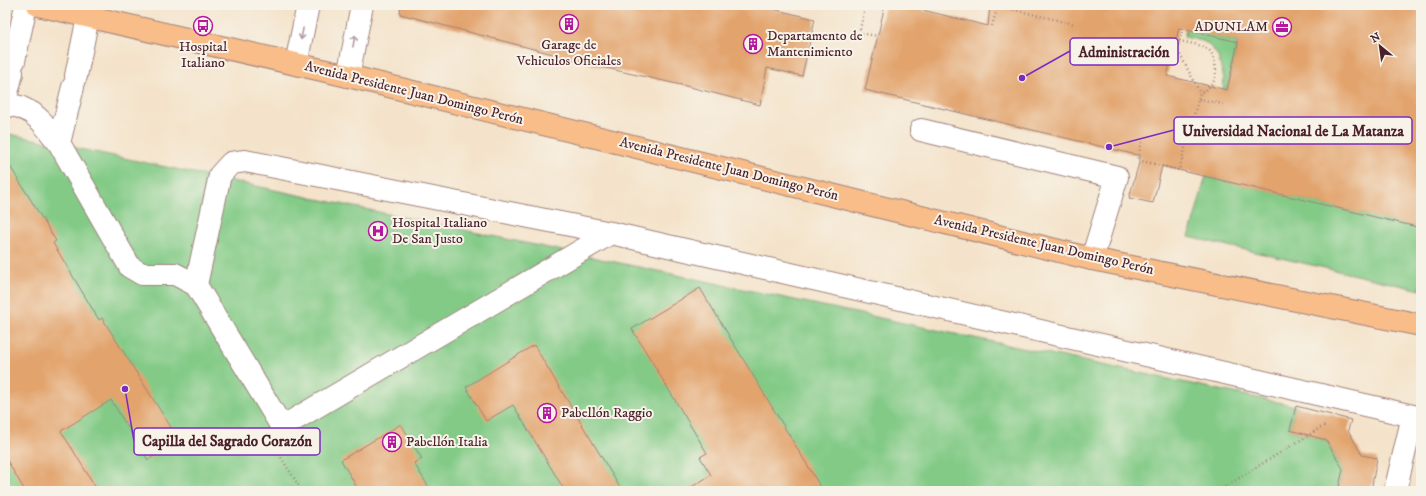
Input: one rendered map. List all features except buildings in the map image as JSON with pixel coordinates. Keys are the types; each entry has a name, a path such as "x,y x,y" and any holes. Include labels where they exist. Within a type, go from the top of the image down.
{"main road":[{"name":"Avenida Presidente Juan Domingo Perón","path":"38,5 348,76 1092,259 1421,325"}],"lane":[{"path":"26,5 5,102 20,107 32,114 42,122 59,143 130,267 142,274 175,274 196,285 282,427 611,233"},
{"path":"296,64 308,5"},
{"path":"348,76 362,5"},
{"path":"59,143 75,82 88,17"},
{"path":"921,130 1117,177 1092,259"},
{"path":"196,285 220,175 231,163 244,161 611,233 1358,404 1417,413 1395,491"}],"path":[{"path":"866,5 859,33 878,36"},
{"path":"994,5 1074,24"},
{"path":"992,26 998,6"},
{"path":"1142,142 1138,160 1179,170 1200,93 1177,49 1183,28"},
{"path":"1179,42 1200,46 1208,50 1214,58 1217,72 1214,83 1207,90 1200,93"},
{"path":"1199,99 1223,104"},
{"path":"1218,491 1358,404"},
{"path":"282,427 274,444 302,491"}],"green space":[{"path":"1186,29 1238,42 1227,90 1223,89 1224,79 1218,56 1211,47 1203,41 1184,37"},
{"name":"Hospital Italiano De San Justo","path":"5,133 1296,406 1290,430 1326,440 1343,469 1338,491 5,491"},
{"path":"1206,176 1421,228 1421,290 1189,237"}],"place":[{"name":"Garage de Vehiculos Oficiales","path":"569,24"},
{"name":"Hospital Italiano","path":"203,26"},
{"name":"ADUNLAM","path":"1282,27"},
{"name":"Departamento de Mantenimiento","path":"753,44"},
{"name":"Administración","path":"1022,78"},
{"name":"Universidad Nacional de La Matanza","path":"1109,147"},
{"name":"Hospital Italiano De San Justo","path":"378,231"},
{"name":"Capilla del Sagrado Corazón","path":"125,389"},
{"name":"Pabellón Raggio","path":"547,413"},
{"name":"Pabellón Italia","path":"392,442"}]}
